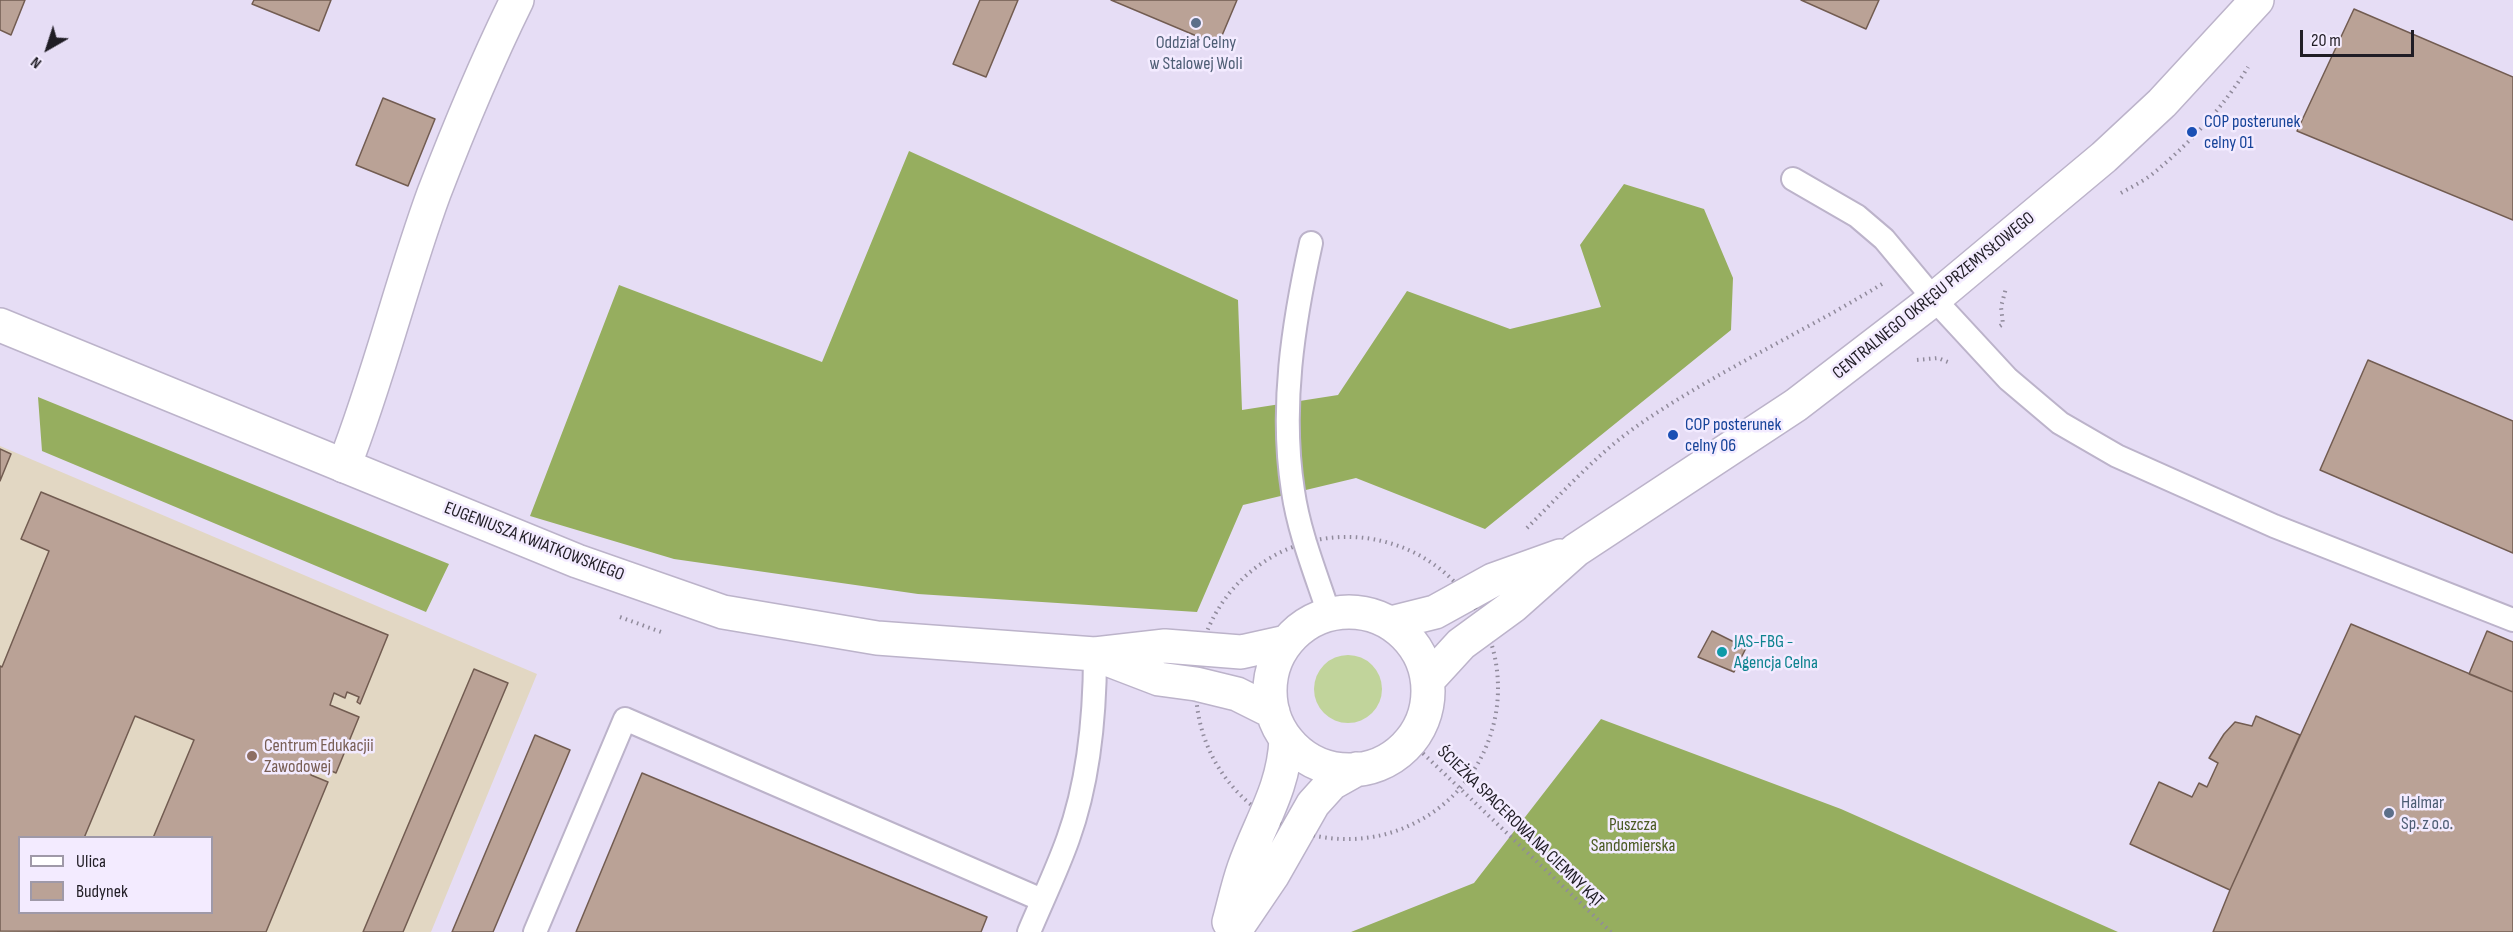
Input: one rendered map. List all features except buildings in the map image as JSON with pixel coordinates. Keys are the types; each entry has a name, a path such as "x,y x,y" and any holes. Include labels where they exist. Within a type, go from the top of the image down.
{"street":[{"path":"344,466 369,402 434,195 488,60 517,0"},
{"name":"CENTRALNEGO OKRĘGU PRZEMYSŁOWEGO","path":"1428,680 1461,644 1513,606 1576,550 1796,405 1934,299 2104,157 2162,103 2257,0"},
{"name":"EUGENIUSZA KWIATKOWSKIEGO","path":"0,325 577,561 723,612 877,638 1095,654 1165,646 1200,639 1241,652 1286,642"},
{"name":"CENTRALNEGO OKRĘGU PRZEMYSŁOWEGO","path":"1390,623 1435,612 1460,583 1492,580 1576,550"},
{"path":"1227,932 1244,867 1277,790 1285,764 1279,725 1269,688 1274,664 1286,642 1305,624 1329,614 1350,611 1371,614 1390,623 1408,638 1421,658 1428,680 1428,702 1421,723 1410,741 1395,755 1377,765 1357,769 1331,768 1306,757 1279,725"},
{"name":"EUGENIUSZA KWIATKOWSKIEGO","path":"1095,654 1159,679 1196,684 1237,694 1279,725"},
{"path":"1234,932 1319,797 1332,783 1357,769"}],"lane":[{"path":"1793,179 1857,216 1884,239 1934,299 2008,379 2060,423 2116,456 2274,526 2513,620"},
{"path":"1311,243 1297,305 1288,388 1287,443 1293,493 1305,542 1329,614"},
{"path":"1029,932 1067,841 1078,806 1088,754 1095,690 1095,654"},
{"path":"535,932 625,719 1042,900"}],"path":[{"path":"1523,532 1609,448 1637,426 1738,364 1847,306 1909,267"},
{"path":"1345,536 1384,540 1421,555 1460,583 1486,626 1493,645 1499,683 1496,721 1483,757 1461,788 1432,814 1397,831 1359,839 1321,837 1299,832 1265,815 1231,785 1215,762 1204,737 1197,710 1196,684 1200,639 1221,602 1244,576 1273,555 1305,542 1345,536"},
{"name":"ŚCIEŻKA SPACEROWA NA CIEMNY KĄT","path":"1410,741 1611,932"}],"shaded area":[{"name":"Centrum Edukacjii Zawodowej","path":"0,446 537,674 431,932 0,932"}],"green space":[{"path":"909,151 1238,300 1242,410 1338,395 1407,291 1510,329 1601,307 1580,245 1624,184 1704,209 1733,278 1731,330 1485,529 1356,478 1243,505 1197,612 918,594 674,559 530,516 619,285 822,362"},
{"path":"38,397 449,564 426,612 42,451"},
{"path":"1341,655 1355,655 1367,660 1377,670 1382,689 1377,708 1367,718 1355,723 1341,723 1329,718 1319,708 1314,696 1314,682 1319,670 1329,660"},
{"name":"Puszcza Sandomierska","path":"1601,719 1841,809 2118,932 1351,932 1474,883"}],"place":[{"name":"Oddział Celny w Stalowej Woli","path":"1196,23"},
{"name":"COP posterunek celny 01","path":"2192,132"},
{"name":"COP posterunek celny 06","path":"1673,435"},
{"name":"JAS-FBG - Agencja Celna","path":"1722,652"},
{"name":"Centrum Edukacjii Zawodowej","path":"252,756"},
{"name":"Halmar Sp. z o.o.","path":"2389,813"}]}
